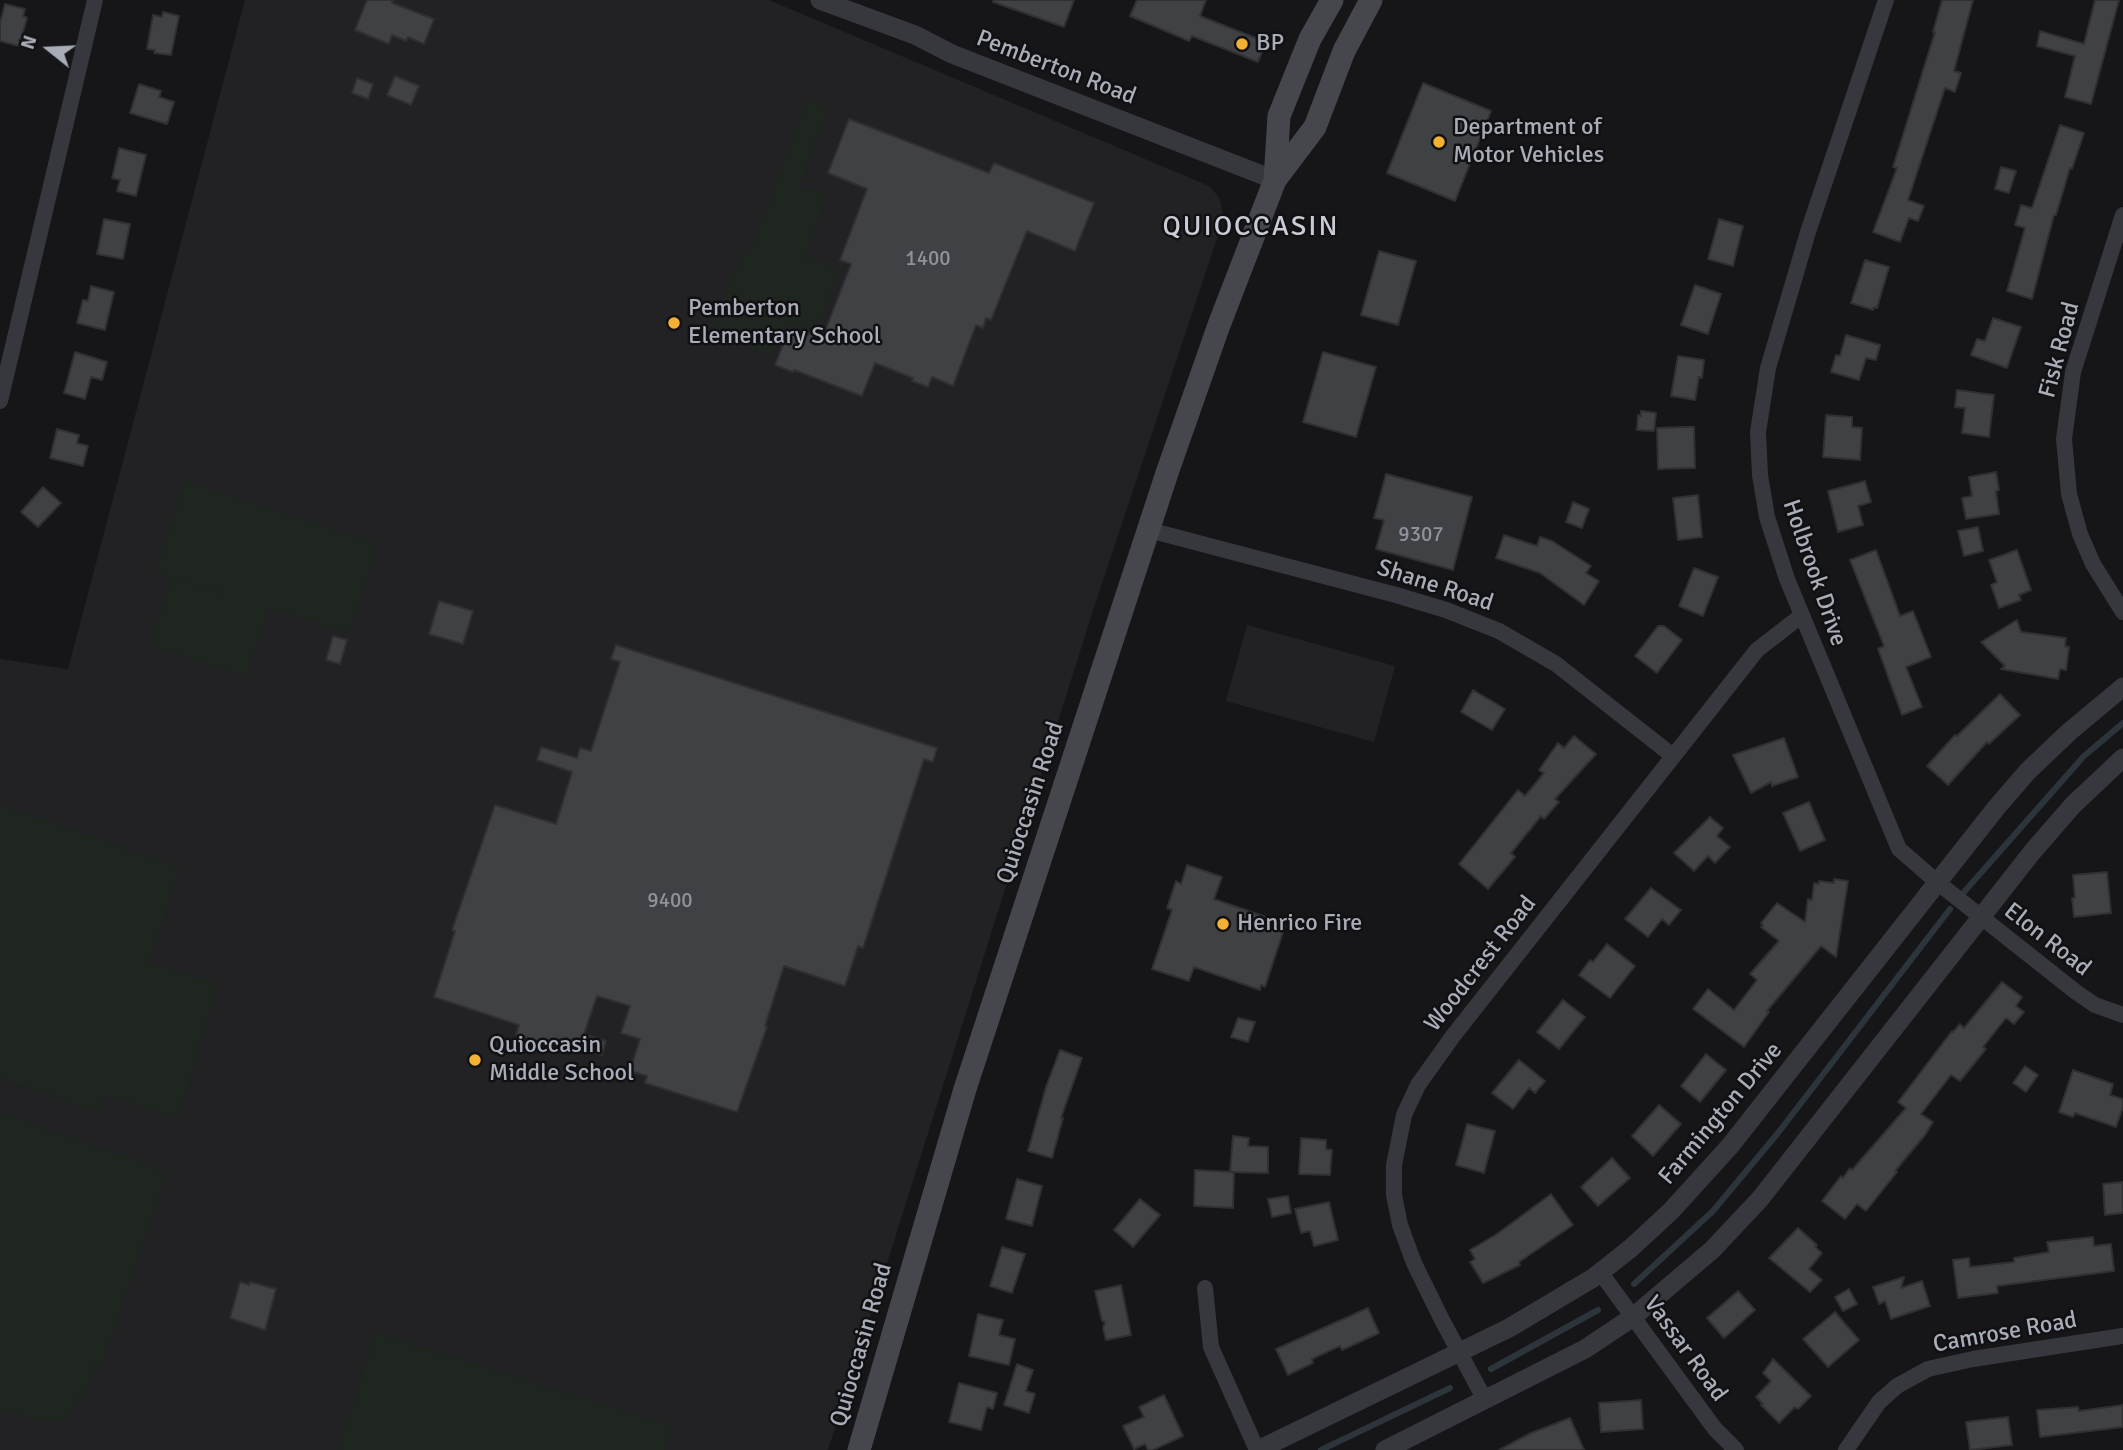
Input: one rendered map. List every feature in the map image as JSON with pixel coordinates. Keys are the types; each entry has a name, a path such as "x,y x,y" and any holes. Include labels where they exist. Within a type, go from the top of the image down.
{"main road":[{"name":"Quioccasin Road","path":"1275,180 1279,116 1310,39 1332,0"},
{"name":"Quioccasin Road","path":"859,1450 965,1089 1219,325 1275,180 1315,127 1344,51 1371,0"}],"street":[{"path":"0,401 95,0"},
{"name":"Pemberton Road","path":"820,0 852,6 952,54 1275,180"},
{"name":"Holbrook Drive","path":"1886,0 1808,232 1768,368 1760,412 1760,475 1772,539 1890,831 1899,849 1980,917"},
{"name":"Fisk Road","path":"2123,215 2073,372 2064,439 2069,494 2080,534 2093,564 2123,612"},
{"name":"Shane Road","path":"1149,530 1396,595 1446,610 1499,631 1556,664 1673,756"},
{"name":"Woodcrest Road","path":"1485,1400 1414,1263 1400,1225 1394,1195 1394,1165 1404,1115 1418,1085 1452,1036 1757,650 1801,616"},
{"name":"Farmington Drive","path":"1257,1450 1509,1328 1600,1272 1631,1248 1703,1179 2028,771 2123,687"},
{"path":"1385,1450 1585,1349 1633,1317 1712,1250 1760,1199 1980,917 2073,806 2123,758"},
{"name":"Elon Road","path":"1980,917 2076,992 2123,1016"},
{"name":"Vassar Road","path":"1600,1272 1715,1429 1736,1450"},
{"path":"1205,1288 1211,1347 1257,1450"},
{"name":"Camrose Road","path":"1846,1450 1879,1402 1897,1386 1928,1369 1973,1359 2123,1336"}],"shaded area":[{"name":"Quioccasin Middle School","path":"245,0 769,0 1209,186 1219,197 1224,217 1096,601 828,1450 0,1450 0,659 68,669"},
{"path":"807,101 828,108 800,186 826,194 806,257 840,270 816,333 787,322 773,357 711,331 742,252 749,255"},
{"path":"184,481 378,543 349,633 269,608 246,677 149,645 171,578 221,593 155,571"},
{"path":"1247,625 1395,666 1374,742 1226,701"},
{"path":"0,804 180,867 149,963 218,983 179,1118 105,1096 99,1113 0,1078"},
{"path":"0,1112 140,1161 167,1174 101,1369 95,1367 84,1400 78,1399 72,1414 58,1423 40,1422 0,1408"},
{"path":"375,1332 673,1426 666,1450 338,1450"}],"building":[{"path":"367,0 393,0 392,3 434,19 424,44 408,37 406,41 392,35 389,44 355,30"},
{"path":"1074,0 1064,27 993,2"},
{"path":"1137,0 1206,0 1200,16 1266,42 1258,62 1192,36 1189,41 1130,16"},
{"path":"1942,0 1973,0 1954,71 1961,73 1955,92 1945,88 1908,200 1924,206 1918,221 1909,218 1900,242 1873,232 1897,168 1893,167 1935,32"},
{"path":"2095,0 2119,0 2091,104 2065,97 2075,56 2037,46 2040,31 2084,44"},
{"path":"5,4 25,9 23,16 27,18 19,46 0,41 0,23"},
{"path":"163,12 179,16 171,55 154,53 155,50 147,49 153,15 162,17"},
{"path":"395,76 419,86 411,105 387,95"},
{"path":"357,78 373,84 368,99 352,93"},
{"name":"Department of Motor Vehicles","path":"1423,83 1491,111 1455,201 1387,173"},
{"path":"139,84 161,91 159,97 174,102 167,124 130,113"},
{"path":"849,119 989,173 994,163 1094,203 1075,251 1027,231 991,320 986,318 983,328 976,325 953,386 932,377 928,387 875,363 862,396 775,365 789,329 822,339 851,264 840,260 867,189 828,173"},
{"path":"2060,125 2084,133 2054,215 2032,299 2007,291 2025,228 2015,225 2021,205 2032,208"},
{"path":"119,148 146,155 136,196 117,191 120,180 112,178"},
{"path":"2001,167 2016,171 2009,193 1995,189"},
{"path":"104,219 130,224 123,259 97,254"},
{"path":"1719,219 1743,226 1733,266 1708,259"},
{"path":"1379,251 1416,261 1398,325 1361,315"},
{"path":"1865,260 1889,267 1877,308 1874,307 1873,310 1851,303"},
{"path":"1695,285 1721,294 1708,334 1681,325"},
{"path":"91,286 114,292 105,330 77,323 83,300 88,301"},
{"path":"1993,318 2021,327 2007,368 1971,355 1977,339 1985,341"},
{"path":"1846,335 1880,345 1876,360 1866,358 1859,380 1831,372 1836,355 1840,356"},
{"path":"75,352 107,362 102,380 91,377 85,399 64,393"},
{"path":"1323,352 1376,367 1356,437 1303,422"},
{"path":"1678,356 1704,360 1695,400 1671,396"},
{"path":"1957,390 1994,395 1989,437 1962,433 1965,408 1955,407"},
{"path":"1641,411 1656,413 1654,431 1637,430 1638,415 1641,416"},
{"path":"1826,415 1852,417 1852,427 1862,428 1860,460 1823,457"},
{"path":"1694,427 1695,468 1658,469 1657,428"},
{"path":"57,429 79,435 77,443 88,446 83,466 50,458"},
{"path":"1996,472 1999,514 1966,519 1962,498 1972,496 1969,477"},
{"path":"1386,474 1472,497 1453,570 1376,549 1384,520 1374,518"},
{"path":"1865,481 1871,502 1858,506 1863,525 1838,532 1828,491"},
{"path":"43,487 61,503 38,527 21,512"},
{"path":"1698,495 1702,537 1678,540 1673,498"},
{"path":"1573,502 1589,509 1582,528 1566,522"},
{"path":"1978,527 1983,551 1964,556 1958,531"},
{"path":"1504,535 1537,546 1540,537 1552,541 1591,566 1586,573 1599,581 1584,605 1540,573 1496,558"},
{"path":"1876,550 1900,616 1913,611 1931,657 1906,667 1922,707 1902,715 1878,649 1884,646 1850,560"},
{"path":"2017,550 2031,590 2019,595 2021,600 1999,608 1991,585 1997,582 1989,560"},
{"path":"1694,568 1718,577 1703,616 1679,606"},
{"path":"439,601 473,611 463,644 429,634"},
{"path":"2017,620 2021,632 2066,638 2065,646 2069,647 2066,670 2060,669 2058,679 2001,669 2005,666 1981,642"},
{"path":"1658,626 1664,626 1682,640 1657,673 1635,656"},
{"path":"333,636 347,640 340,664 326,660"},
{"path":"616,645 937,748 933,762 924,759 863,948 858,946 845,986 784,966 765,1026 767,1027 737,1112 645,1083 647,1076 630,1071 640,1039 621,1033 630,1006 597,996 584,1034 606,1041 602,1055 574,1046 572,1052 516,1034 519,1025 434,997 455,931 452,930 495,805 556,824 572,772 537,760 541,747 577,758 580,748 591,751 620,662 611,659"},
{"path":"1473,690 1505,709 1492,730 1461,712"},
{"path":"2000,694 2020,715 1989,744 1987,742 1948,785 1927,766 1955,735"},
{"path":"1574,736 1596,754 1555,799 1559,802 1544,819 1541,816 1511,853 1515,857 1488,889 1459,864 1518,790 1525,796 1544,773 1539,770 1558,743 1564,748"},
{"path":"1784,738 1798,777 1772,786 1771,782 1751,793 1733,755"},
{"path":"1809,802 1825,840 1800,851 1783,813"},
{"path":"1710,817 1723,828 1717,836 1730,847 1715,863 1708,856 1694,871 1674,853"},
{"name":"Henrico Fire","path":"1187,865 1222,877 1214,899 1285,926 1265,987 1261,985 1260,990 1194,967 1189,981 1152,969 1172,910 1167,908 1176,881 1181,884"},
{"path":"2107,872 2111,913 2074,917 2073,875"},
{"path":"1834,879 1848,881 1836,957 1821,946 1767,1011 1769,1012 1744,1047 1693,1009 1708,989 1734,1010 1757,980 1750,974 1779,941 1761,927 1761,923 1777,903 1805,922 1808,899 1812,900 1814,883 1834,883"},
{"path":"1651,888 1681,910 1669,925 1662,919 1648,937 1625,919"},
{"path":"1607,944 1635,966 1610,998 1579,975"},
{"path":"2002,982 2022,997 2016,1006 2024,1012 2014,1024 2006,1018 1983,1047 1986,1049 1960,1081 1951,1075 1921,1114 1933,1122 1925,1135 1866,1211 1857,1204 1845,1219 1822,1201 1841,1176 1843,1178 1850,1168 1852,1170 1906,1108 1898,1102 1952,1031 1960,1024 1964,1028"},
{"path":"1563,1000 1585,1017 1559,1049 1537,1032"},
{"path":"1238,1018 1255,1022 1248,1042 1231,1037"},
{"path":"1060,1050 1082,1058 1061,1118 1052,1158 1028,1151 1046,1087"},
{"path":"1706,1054 1726,1070 1700,1102 1681,1086"},
{"path":"1519,1060 1545,1081 1535,1093 1529,1088 1513,1109 1492,1093"},
{"path":"2025,1066 2038,1075 2026,1092 2013,1083"},
{"path":"2073,1070 2113,1084 2110,1095 2123,1099 2116,1127 2075,1113 2073,1117 2059,1112"},
{"path":"1659,1105 1681,1124 1653,1156 1632,1136"},
{"path":"1467,1124 1495,1131 1484,1173 1456,1165"},
{"path":"1233,1136 1249,1138 1248,1146 1268,1147 1268,1173 1230,1172"},
{"path":"1301,1138 1326,1140 1326,1149 1332,1150 1330,1175 1299,1174"},
{"path":"1612,1158 1630,1178 1598,1206 1581,1187"},
{"path":"1195,1170 1234,1172 1233,1208 1194,1206"},
{"path":"1017,1179 1042,1186 1032,1226 1006,1219"},
{"path":"2123,1182 2123,1213 2105,1215 2103,1184"},
{"path":"1551,1194 1573,1225 1519,1262 1520,1265 1483,1283 1470,1262 1475,1259 1470,1250 1497,1234"},
{"path":"1288,1196 1291,1213 1272,1217 1268,1199"},
{"path":"1140,1199 1160,1215 1133,1247 1114,1230"},
{"path":"1329,1202 1338,1240 1314,1246 1310,1231 1301,1233 1295,1209"},
{"path":"1798,1228 1822,1253 1809,1269 1822,1280 1810,1292 1769,1258"},
{"path":"2093,1237 2094,1246 2111,1244 2114,1271 1997,1286 1998,1293 1958,1298 1953,1260 1969,1258 1970,1267 2014,1262 2014,1258 2049,1252 2047,1242"},
{"path":"1002,1247 1025,1254 1012,1293 990,1286"},
{"path":"1904,1277 1901,1288 1922,1281 1930,1306 1891,1319 1885,1301 1879,1304 1873,1287"},
{"path":"240,1282 276,1289 265,1330 230,1318"},
{"path":"1121,1285 1131,1335 1106,1340 1103,1328 1105,1322 1102,1321 1095,1291"},
{"path":"1849,1289 1857,1304 1843,1311 1835,1297"},
{"path":"1738,1291 1755,1310 1724,1338 1707,1318"},
{"path":"1368,1308 1379,1333 1342,1350 1340,1346 1312,1359 1313,1363 1288,1375 1276,1349"},
{"path":"1835,1312 1859,1340 1828,1367 1803,1339"},
{"path":"978,1314 1003,1320 999,1335 1015,1339 1009,1365 969,1356"},
{"path":"1773,1359 1811,1396 1779,1423 1756,1397 1771,1381 1763,1373"},
{"path":"1017,1364 1033,1370 1026,1391 1035,1394 1029,1413 1004,1405"},
{"path":"959,1383 997,1393 993,1409 987,1407 981,1430 949,1422"},
{"path":"1164,1395 1183,1436 1153,1450 1148,1450 1145,1444 1134,1449 1123,1426 1144,1417 1139,1407"},
{"path":"1641,1400 1643,1429 1601,1432 1599,1403"},
{"path":"2123,1405 2123,1427 2040,1437 2037,1410 2078,1407 2079,1411"},
{"path":"2008,1417 2012,1445 1970,1450 1966,1422"},
{"path":"1570,1418 1584,1450 1499,1450 1531,1433"}],"waterway":[{"path":"1964,892 2084,756 2123,723"},
{"path":"1634,1284 1713,1211 1778,1133 1950,909"},
{"path":"1491,1369 1598,1310"},
{"path":"1321,1450 1450,1388"}],"place":[{"name":"BP","path":"1242,44"},
{"name":"Department of Motor Vehicles","path":"1439,142"},
{"name":"Pemberton Elementary School","path":"674,323"},
{"name":"Henrico Fire","path":"1223,924"},
{"name":"Quioccasin Middle School","path":"475,1060"}],"district":[{"name":"QUIOCCASIN","path":"1251,228"}]}
